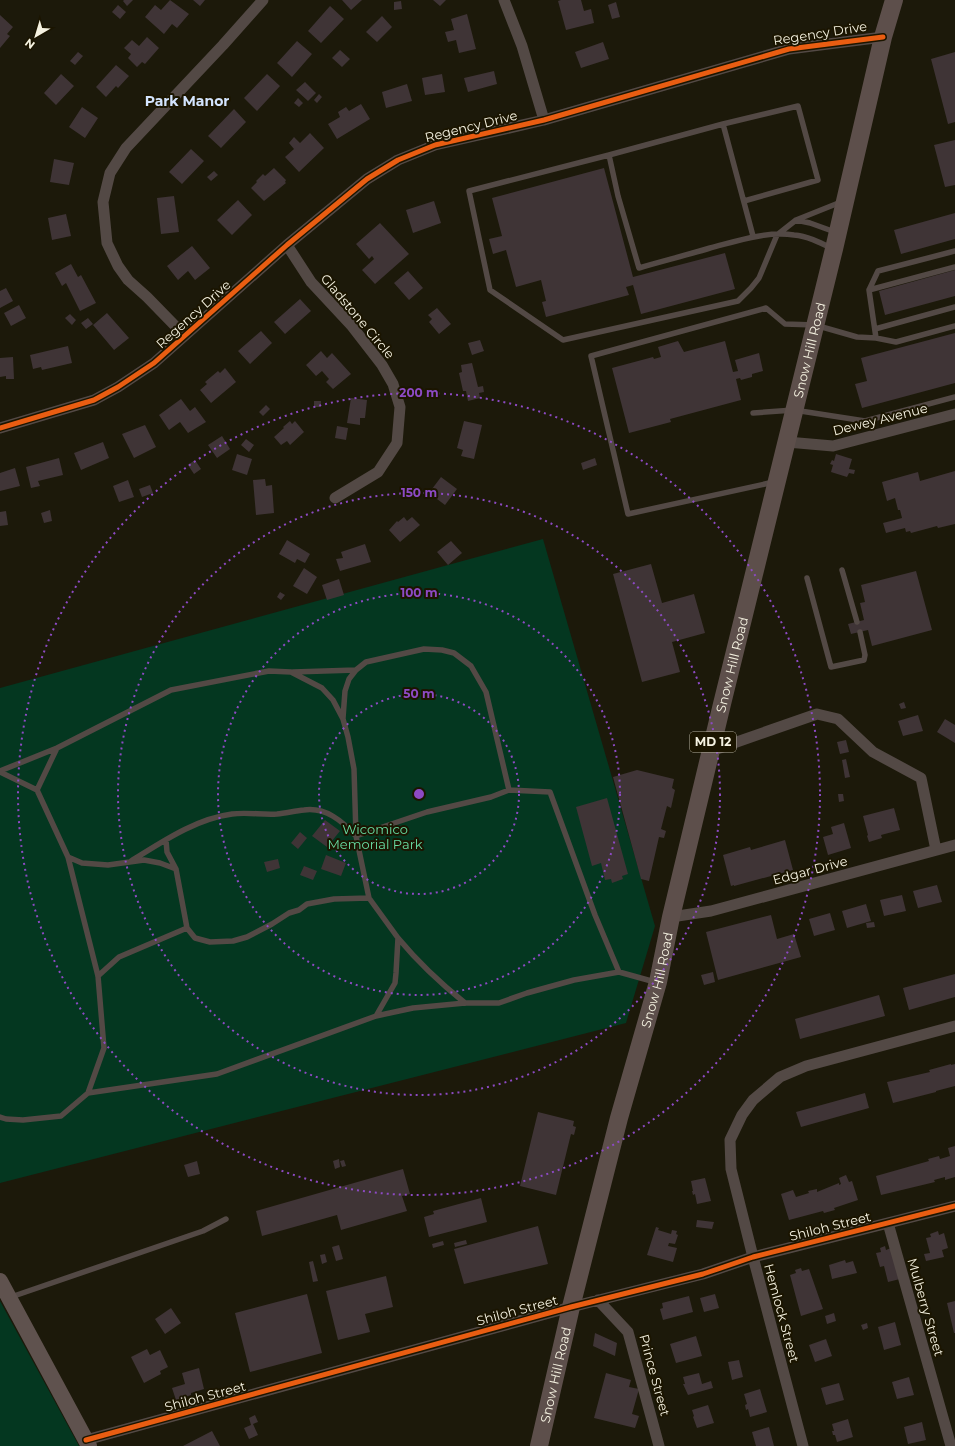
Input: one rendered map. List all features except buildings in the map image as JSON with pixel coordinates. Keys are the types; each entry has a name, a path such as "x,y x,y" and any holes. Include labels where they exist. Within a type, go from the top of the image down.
{"main road":[{"name":"Snow Hill Road","path":"539,1446 571,1307 619,1118 658,982 671,918 711,751 836,241 883,37 894,0"}],"street":[{"path":"184,336 147,296 128,280 118,266 107,243 104,202 110,173 126,148 219,50 263,0"},
{"path":"504,0 522,46 544,120"},
{"name":"Regency Drive","path":"0,428 94,400 118,388 154,363 287,244 367,179 398,160 435,145 544,120 789,49 883,37"},
{"name":"Gladstone Circle","path":"287,244 311,282 351,325 382,365 393,384 400,407 397,443 378,472 335,498"},
{"name":"Dewey Avenue","path":"787,442 833,446 955,414"},
{"path":"711,751 817,714 838,719 873,752 920,778 936,850"},
{"name":"Edgar Drive","path":"671,918 711,911 955,845"},
{"name":"Hemlock Street","path":"803,1446 731,1169 730,1140 742,1115 753,1100 780,1077 806,1066 955,1026"},
{"name":"Shiloh Street","path":"88,1443 571,1307 703,1274 753,1257 955,1206"},
{"name":"Mulberry Street","path":"888,1223 951,1446"},
{"path":"0,1281 88,1443"},
{"name":"Prince Street","path":"598,1300 628,1332 659,1446"}],"lane":[{"path":"744,201 818,180 798,106 469,190 490,290 562,340 738,301 759,278 777,235 796,220 845,200"},
{"path":"723,124 753,236"},
{"path":"609,155 618,196 639,268 753,236 787,234 801,236 817,241 836,241"},
{"path":"796,220 810,223 836,241"},
{"path":"876,338 870,290 878,271 955,251"},
{"path":"870,290 955,267"},
{"path":"875,329 955,307"},
{"path":"776,482 628,514 591,356 766,308 785,324 815,325 857,337 876,338 896,342 955,326"},
{"path":"753,413 794,410 865,422 955,397"},
{"path":"842,570 857,622"},
{"path":"807,578 831,667 864,660 865,654 860,632"},
{"path":"343,719 345,691 349,679 356,670 366,662 424,649 442,650 454,653 471,666 486,692 509,790"},
{"path":"0,771 57,748 172,690 269,671 291,672 356,670"},
{"path":"291,672 322,688 333,700 343,719 354,769 356,836 370,898 398,938 415,958 439,982 464,1003"},
{"path":"37,790 57,748"},
{"path":"0,771 37,790 68,857 98,976 104,1048 88,1093 61,1116 23,1120 0,1118"},
{"path":"356,836 427,812 491,797 509,790 550,792 595,915 619,972"},
{"path":"131,861 166,840 211,818 233,814 270,814 317,810 330,814 343,823 356,836"},
{"path":"166,840 167,852 176,869 187,928 195,938 210,942 233,941 247,937 299,910 307,904 334,899 370,898"},
{"path":"68,857 82,863 108,865 144,860 160,863 176,869"},
{"path":"98,976 119,957 187,928"},
{"path":"376,1016 395,983 398,938"},
{"path":"88,1093 217,1074 376,1016 413,1008 464,1003 499,1003 527,993 574,980 619,972 658,982"},
{"path":"9,1298 203,1231 226,1219"}],"green space":[{"name":"Wicomico Memorial Park","path":"543,539 655,926 626,1023 0,1183 0,688"},
{"path":"0,1301 79,1446 0,1446"}],"cycle path":[{"path":"0,428 94,400 118,387 154,363 287,245 367,179 398,160 435,145 544,120 789,49 883,37"},
{"path":"86,1440 571,1307 703,1274 753,1257 955,1206"}],"district":[{"name":"Park Manor","path":"187,101"}]}
